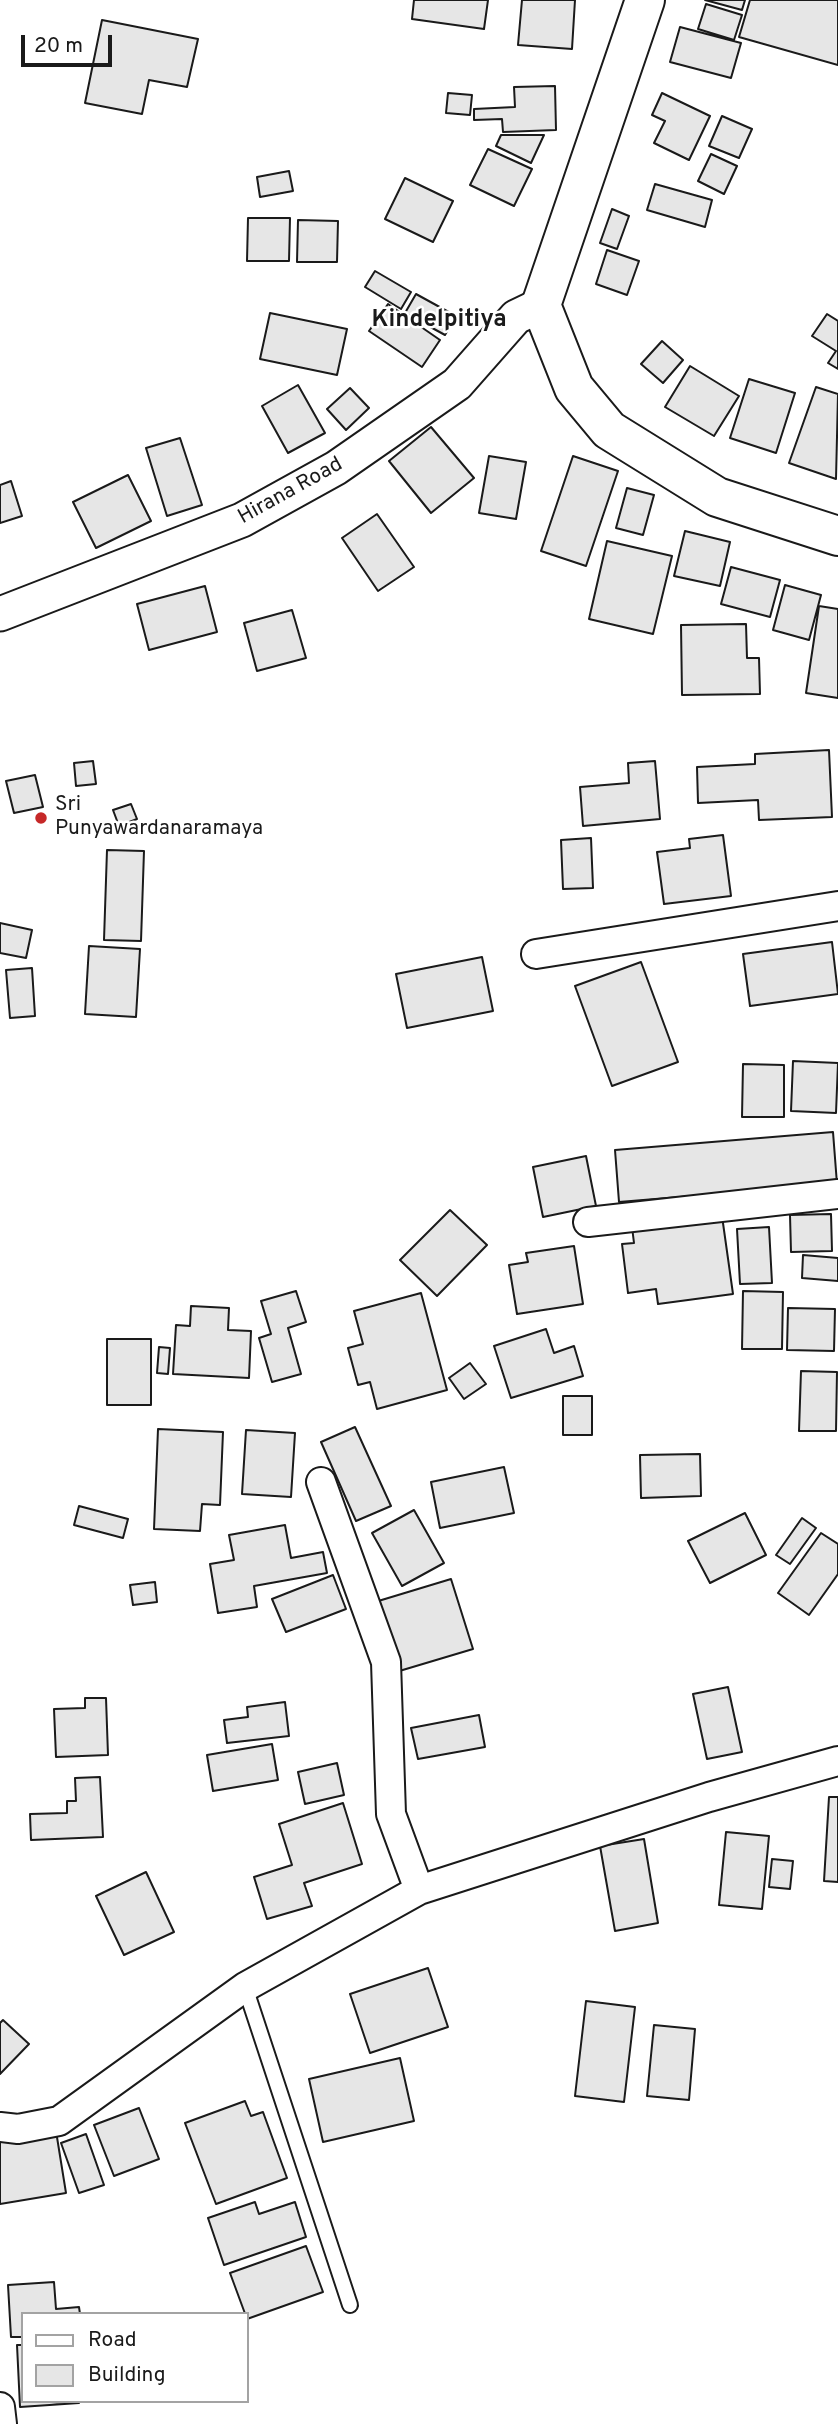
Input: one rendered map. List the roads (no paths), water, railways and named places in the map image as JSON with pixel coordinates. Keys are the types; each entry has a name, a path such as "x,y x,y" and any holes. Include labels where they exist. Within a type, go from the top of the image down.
{"main road":[{"path":"645,0 541,305 574,388 609,430 716,497 838,536"}],"street":[{"name":"Hirana Road","path":"0,614 242,520 336,468 457,384 516,317 541,305"},
{"path":"536,954 838,906"},
{"path":"588,1222 838,1194"},
{"path":"321,1482 386,1662 391,1814 419,1890"},
{"path":"0,2127 18,2129 59,2121 244,1987 419,1890 709,1797 838,1761"},
{"path":"0,2407 2,2424"}],"lane":[{"path":"244,1987 350,2305"}],"place":[{"name":"Sri Punyawardanaramaya","path":"41,818"}],"district":[{"name":"Kindelpitiya","path":"439,321"}]}
